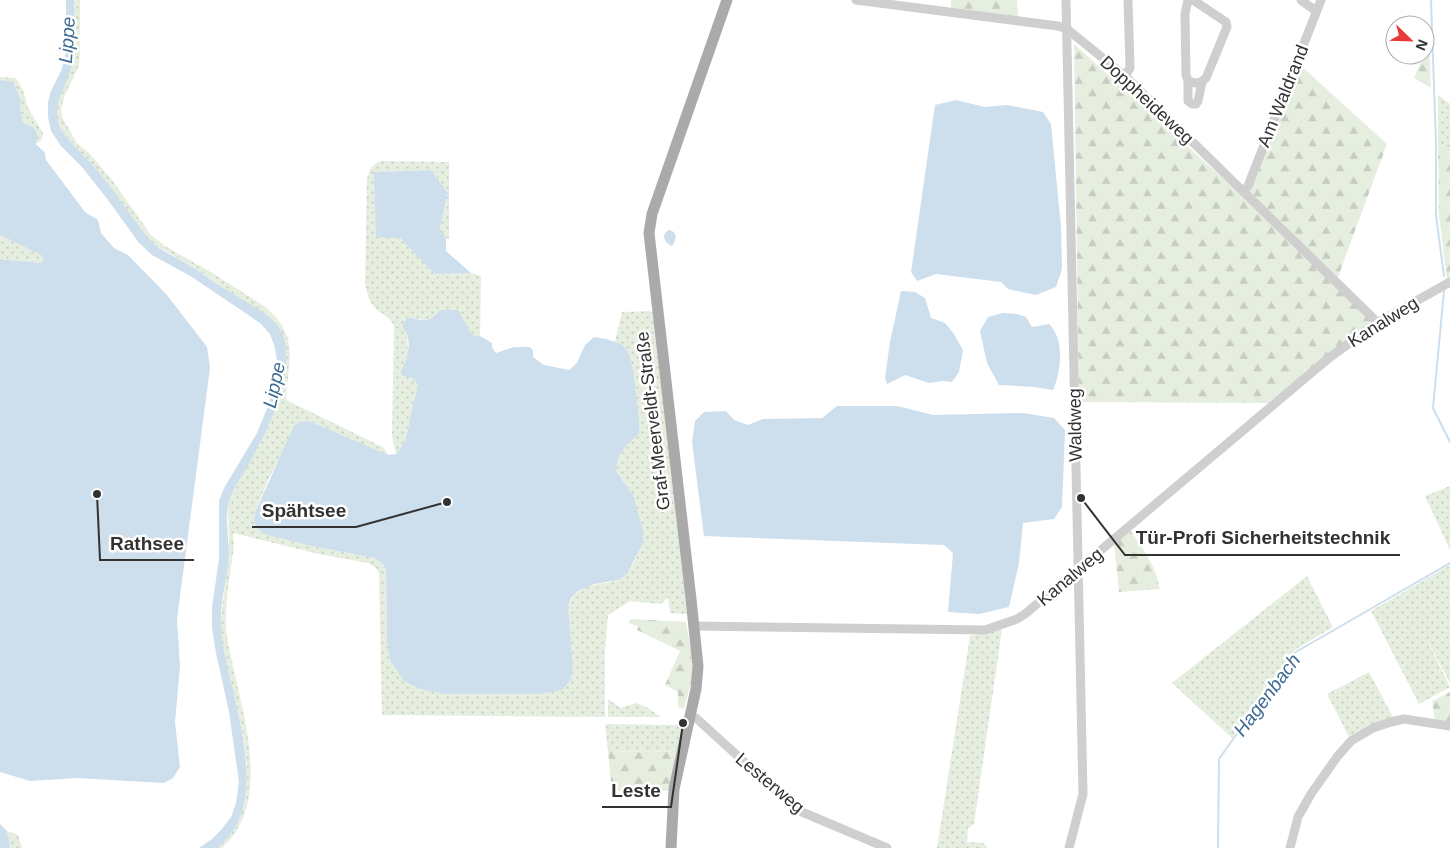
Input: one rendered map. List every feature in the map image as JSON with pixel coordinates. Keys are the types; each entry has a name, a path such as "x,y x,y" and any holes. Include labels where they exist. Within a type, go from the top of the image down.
{"main road":[{"name":"Graf-Meerveldt-Straße","path":"672,848 674,789 698,674 649,233 652,214 727,0"}],"street":[{"name":"Doppheideweg","path":"856,0 1058,26 1067,29 1125,76 1377,323"},
{"name":"Waldweg","path":"1066,0 1083,794 1082,804 1069,848"},
{"path":"1125,76 1130,68 1128,0"},
{"path":"1188,0 1185,14 1186,75 1188,81 1188,101 1196,104 1202,82 1206,78 1227,27 1226,22 1193,0"},
{"path":"1301,0 1316,11"},
{"name":"Am Waldrand","path":"1244,191 1321,0"},
{"path":"1188,81 1194,84 1202,82"},
{"name":"Kanalweg","path":"694,626 985,630 1017,619 1329,358 1377,323 1450,282"},
{"name":"Lesterweg","path":"690,716 696,718 802,812 870,845 887,848"},
{"path":"1290,848 1298,817 1311,794 1337,756 1351,741 1372,728 1404,720 1450,726"}],"green space":[{"path":"74,0 80,0 79,66 65,95 61,109 62,117 77,143 90,154 112,180 151,235 165,246 264,306 276,317 288,339 290,356 286,398 288,401 383,447 388,455 309,421 299,422 269,478 256,509 257,528 264,534 307,545 374,558 381,562 386,569 387,641 571,680 573,668 568,606 571,600 583,589 615,581 624,576 631,567 643,543 633,495 616,471 621,454 627,445 640,433 626,349 615,341 622,312 650,311 653,313 687,614 670,613 668,597 661,604 630,601 608,615 605,652 605,717 382,715 379,574 374,566 368,563 319,554 233,533 234,544 226,625 228,644 248,736 250,786 246,809 237,830 222,848 216,848 222,844 236,825 243,807 247,770 242,732 221,634 229,554 229,501 277,401 284,337 197,269 151,243 106,181 61,130 57,119 58,98 69,68 74,47"},
{"path":"951,0 1017,0 1018,18 951,9"},
{"path":"1074,44 1245,198 1300,65 1387,144 1335,285 1370,320 1370,323 1268,403 1079,402"},
{"path":"1420,65 1430,65 1431,88 1414,78"},
{"path":"0,77 16,78 23,90 28,108 43,133 41,141 35,144 33,127 23,123 20,108 21,99 13,83 0,80"},
{"path":"1438,95 1450,104 1450,145 1438,146"},
{"path":"1450,145 1450,280 1447,281 1439,215 1438,146"},
{"path":"381,161 449,162 449,239 446,238 440,229 448,193 431,170 374,172 400,238 435,274 471,273 481,276 480,336 472,335 434,317 424,320 407,317 402,327 407,334 408,353 403,376 412,378 418,385 408,430 396,454 392,436 394,326 388,318 376,309 368,294 365,283 367,180 371,168"},
{"path":"0,235 41,255 44,261 41,263 0,259"},
{"path":"1450,486 1450,550 1425,496"},
{"path":"1130,530 1152,564 1160,589 1119,592 1114,543"},
{"path":"1450,565 1450,683 1423,632 1450,687 1419,704 1371,611"},
{"path":"1307,576 1333,627 1293,651 1232,738 1172,683"},
{"path":"631,619 686,622 693,675 684,709 678,707 678,692 665,685 680,651 637,630 638,626 628,623"},
{"path":"1002,629 974,824 968,828 967,842 984,843 987,848 937,848 970,636"},
{"path":"1369,672 1394,719 1371,726 1349,737 1327,694"},
{"path":"1450,692 1450,724 1435,722 1432,701"},
{"path":"608,699 621,708 636,703 648,708 661,717 608,717"},
{"path":"605,724 682,725 677,752 608,751"},
{"path":"608,751 677,752 668,791 612,791"},
{"path":"7,831 18,835 22,848 10,848"}],"water":[{"name":"Lippe","path":"66,0 74,0 74,40 70,72 58,104 57,112 61,130 101,174 154,244 269,316 284,338 286,368 273,416 232,494 227,512 229,554 221,613 221,633 245,749 247,778 244,805 234,829 217,848 199,848 212,839 231,817 236,803 239,782 229,712 212,627 212,607 219,559 219,501 224,488 257,433 268,406 275,382 277,361 275,348 270,334 260,323 192,277 152,255 139,243 108,200 82,167 61,146 51,131 48,117 48,102 51,91 62,69 66,51"},
{"path":"0,80 13,82 21,100 20,108 23,123 33,127 37,133 36,144 45,153 46,160 85,212 98,220 101,233 114,248 128,255 167,295 207,347 210,368 177,619 180,666 175,722 180,767 173,778 164,783 77,778 30,781 0,772 0,259 41,263 44,261 41,255 0,235"},
{"path":"956,100 985,107 1007,105 1043,112 1051,124 1061,227 1062,269 1056,287 1036,295 1008,289 1001,282 936,274 917,281 911,272 935,105"},
{"path":"431,170 448,193 440,228 446,238 446,251 471,273 435,274 400,238 376,237 374,172"},
{"path":"668,230 674,232 676,236 672,246 667,243 664,235"},
{"path":"901,291 915,292 925,298 931,318 945,323 963,350 959,372 952,382 929,383 905,375 887,384 885,378 890,342"},
{"path":"440,310 458,310 472,335 480,336 492,343 496,353 514,347 530,347 533,350 533,357 544,365 569,370 577,363 585,345 594,337 611,340 619,344 626,349 629,355 634,376 640,433 627,445 621,454 616,471 633,495 643,531 643,543 627,574 619,580 594,584 578,591 571,598 568,606 573,668 571,680 562,690 539,694 445,694 421,689 404,681 390,660 387,641 386,569 381,562 374,558 307,545 264,534 257,528 254,520 256,510 294,426 299,422 309,421 388,455 396,454 408,430 418,385 412,378 403,376 401,371 407,358 409,343 407,333 402,327 407,317 425,320"},
{"path":"1003,313 1026,317 1032,327 1049,324 1054,330 1058,338 1060,356 1058,374 1053,390 999,385 987,363 980,331 988,317"},
{"path":"837,406 897,406 933,415 1023,413 1054,418 1065,430 1062,507 1054,519 1023,523 1019,563 1009,607 979,614 948,612 953,553 944,545 704,536 692,442 695,421 704,412 726,411 734,420 748,425 763,419 822,418"},
{"path":"0,824 7,831 10,848 0,848"}],"waterway":[{"name":"Hagenbach","path":"1431,0 1436,143 1436,215 1444,276"},
{"name":"Hagenbach","path":"1444,291 1433,408 1450,442"},
{"name":"Hagenbach","path":"1218,848 1219,759 1294,653 1450,563"}],"place":[{"name":"Rathsee","path":"97,494"},
{"name":"Tür-Profi Sicherheitstechnik","path":"1081,498"},
{"name":"Spähtsee","path":"447,502"},
{"name":"Leste","path":"683,723"}]}
